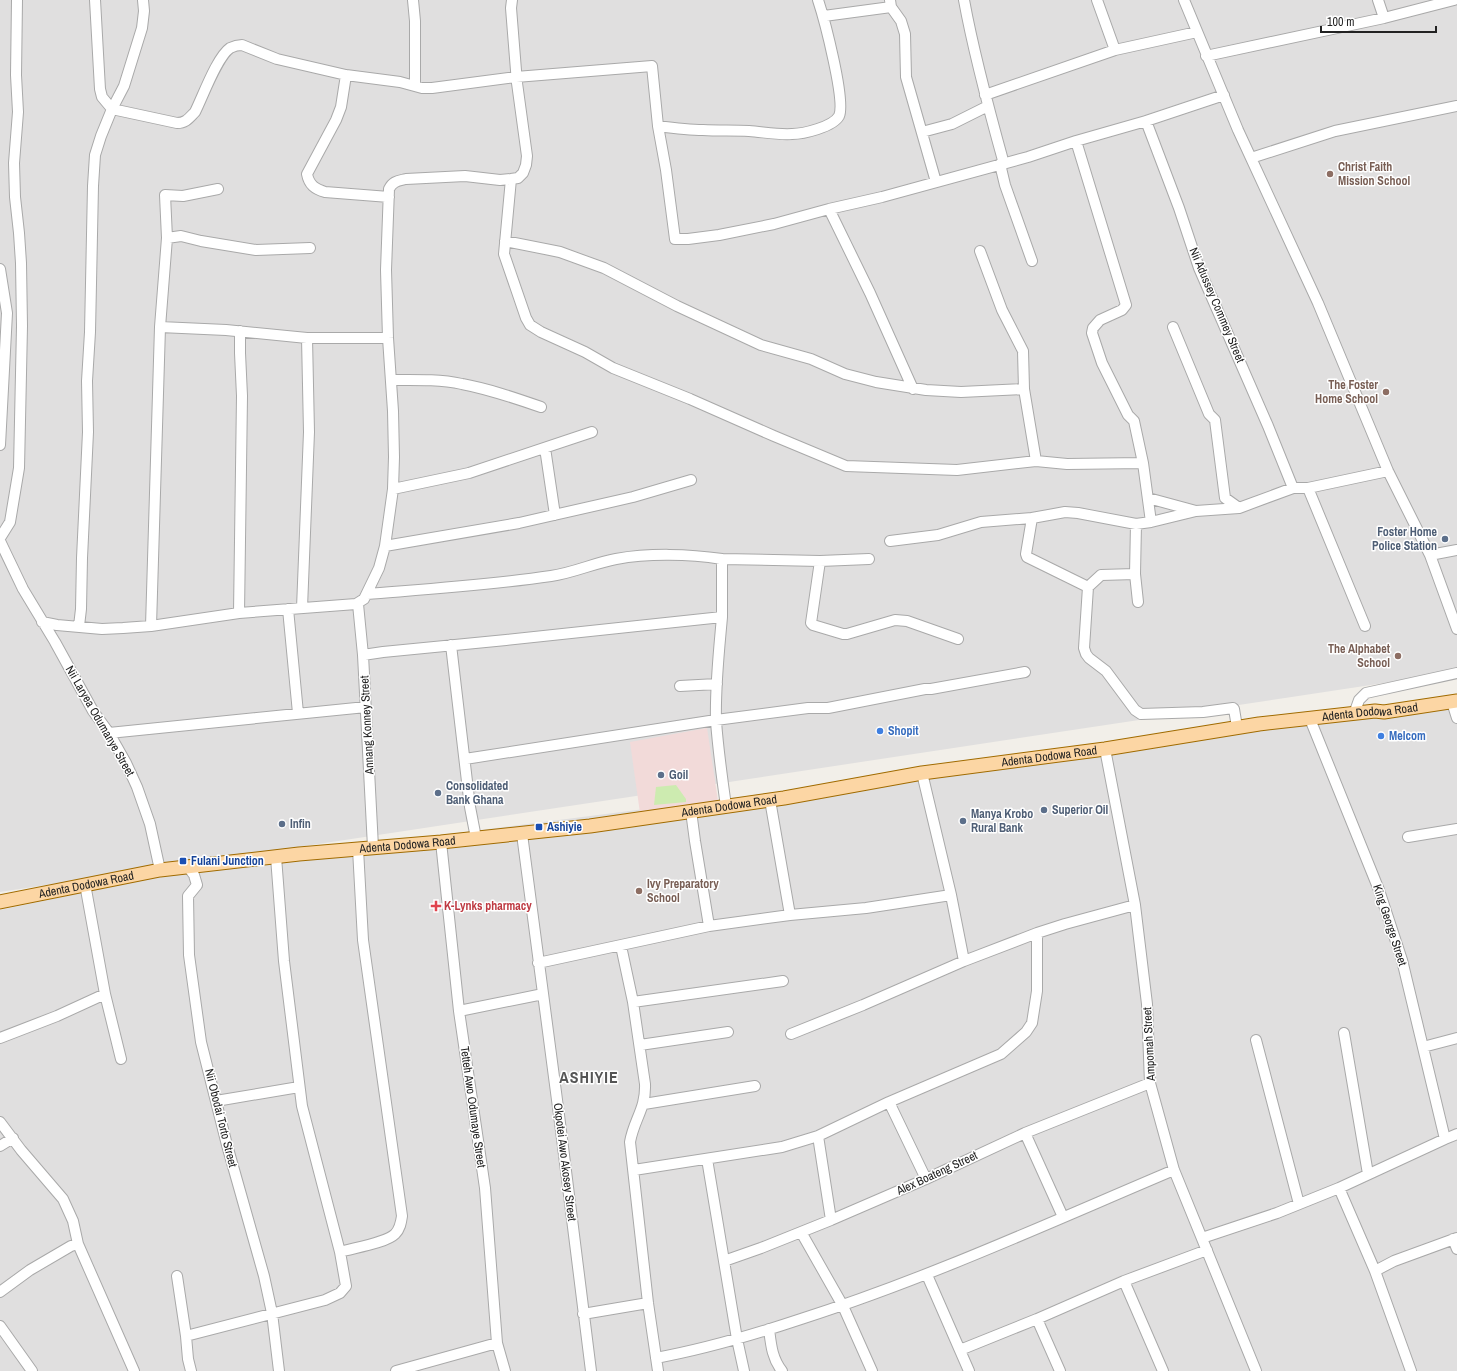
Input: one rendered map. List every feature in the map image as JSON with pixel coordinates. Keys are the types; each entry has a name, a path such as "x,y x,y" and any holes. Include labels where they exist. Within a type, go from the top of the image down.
{"main road":[{"name":"Adenta Dodowa Road","path":"0,902 160,870 358,848 441,842 606,824 770,800 922,772 1105,749 1237,727 1375,711 1384,712 1455,701"}],"street":[{"path":"0,538 10,522 18,468 22,326 21,263 14,170 18,112 16,75 17,0"},
{"path":"95,0 100,89 102,97 112,109 178,123 183,123 195,112 220,58 231,47 242,45 277,59 346,75 415,85 422,88 516,77 652,66 658,126 666,170 675,239 688,239 774,224 853,204 1002,164 1146,121 1224,95"},
{"path":"79,626 81,609 88,432 86,381 90,332 95,155 100,136 124,86 142,28 144,11 143,0"},
{"path":"413,0 415,21 415,85"},
{"path":"42,622 57,625 102,629 151,626 239,613 358,604 364,599 379,568 385,546 393,489 394,457 386,270 389,189 396,181 406,179 465,176 500,180 518,178 523,173 527,156 516,77 511,8 512,0"},
{"path":"658,126 701,130 791,134 810,132 835,121 839,116 840,93 824,16 818,0"},
{"path":"964,0 1002,164 1005,185 1032,260"},
{"path":"1097,0 1115,50"},
{"path":"1184,0 1238,130 1318,303 1388,471 1430,555 1455,616 1457,629"},
{"path":"1378,0 1384,18"},
{"path":"1206,56 1384,18 1454,0"},
{"path":"824,16 890,3 901,21 905,34 906,77 936,182"},
{"path":"985,95 1115,50 1197,32"},
{"path":"346,75 341,107 336,120 307,174 308,181 317,190 325,192 389,197"},
{"path":"922,132 952,124 988,106"},
{"path":"1251,158 1335,131 1456,108"},
{"name":"Nii Adussey Commey Street","path":"1146,121 1179,208 1199,268 1259,404 1293,488"},
{"path":"1076,141 1126,305 1122,310 1100,320 1093,328 1092,333 1102,363 1128,415 1134,421 1143,464 1151,522"},
{"path":"511,179 504,254 526,318 535,329 585,352 613,368 690,399 846,466 958,470 1036,461 1067,464 1143,464"},
{"path":"151,626 160,327 167,238 165,195 183,196 218,189"},
{"path":"829,209 870,293 913,389"},
{"path":"167,238 181,236 201,241 256,250 310,248"},
{"path":"505,241 560,252 604,268 677,306 761,345 811,359 844,374 913,389 961,392 1024,389"},
{"path":"980,251 1002,310 1022,348 1024,389 1036,461"},
{"path":"0,269 7,313 0,445"},
{"path":"160,327 240,331 307,338 388,338"},
{"path":"1172,327 1209,414 1215,420 1225,498 1239,508"},
{"path":"239,613 242,412 240,331"},
{"path":"302,608 309,432 307,338"},
{"path":"391,380 461,383 493,391 541,407"},
{"path":"393,489 469,473 592,432"},
{"path":"545,448 555,515"},
{"path":"890,541 938,535 981,522 1032,518 1065,512 1136,524 1151,522 1196,511 1239,508 1293,488 1308,488 1388,471"},
{"path":"385,546 519,523 633,497 691,480"},
{"path":"1308,488 1365,626"},
{"path":"1148,498 1196,511"},
{"path":"1032,518 1026,554 1027,557 1088,587"},
{"path":"1136,524 1135,574 1138,602"},
{"name":"Nii Laryea Odumanye Street","path":"0,541 22,589 126,763 137,787 150,824 160,870"},
{"path":"1430,555 1457,550"},
{"path":"367,594 485,584 554,576 616,559 645,556 697,556 722,559 820,561 869,559"},
{"path":"722,559 722,617 716,720 720,768 726,806"},
{"path":"820,561 811,623 812,625 843,634 895,620 908,621 958,639"},
{"path":"1135,574 1101,575 1088,587 1084,648 1086,654 1106,671 1135,710 1141,714 1203,712 1233,708 1237,727"},
{"name":"Annang Konney Street","path":"358,604 363,655 373,847"},
{"path":"288,609 298,713"},
{"path":"363,655 722,617"},
{"path":"450,645 476,838"},
{"path":"465,759 716,720 808,708 828,708 925,689 1025,672"},
{"path":"1354,714 1359,700 1366,693 1457,673"},
{"path":"680,686 717,684"},
{"path":"1455,701 1457,718"},
{"path":"109,733 366,707"},
{"name":"King George Street","path":"1310,719 1379,890 1402,960 1445,1138"},
{"name":"Ampomah Street","path":"1105,749 1136,905 1147,1004 1150,1083 1174,1170 1256,1371"},
{"path":"922,772 951,895 964,961"},
{"path":"770,800 790,915"},
{"path":"691,811 709,926"},
{"path":"1408,837 1457,828"},
{"name":"Okpotei Awo Akosey Street","path":"522,834 591,1371"},
{"name":"Tetteh Awo Odumaye Street","path":"441,842 459,1011 485,1188 497,1343 505,1371"},
{"path":"340,1252 391,1237 396,1233 400,1226 402,1216 363,940 358,848"},
{"path":"186,1336 325,1300 340,1294 346,1286 340,1252 302,1106 284,961 276,858"},
{"name":"Nii Obodai Torto Street","path":"188,867 194,875 196,885 188,896 189,955 201,1042 264,1276 272,1313 279,1371"},
{"path":"85,884 105,994 121,1059"},
{"path":"538,963 709,926 790,915 859,908 951,895"},
{"path":"791,1034 863,1006 964,961 1037,933 1136,905"},
{"path":"634,1170 782,1147 818,1136 889,1102 1002,1054 1026,1032 1032,1023 1037,991 1037,933"},
{"path":"622,946 634,1002 645,1084 646,1096 644,1104 631,1132 630,1142 648,1303 658,1371"},
{"path":"634,1002 783,981"},
{"path":"0,1038 57,1016 105,994"},
{"path":"459,1011 543,994"},
{"path":"640,1045 728,1032"},
{"path":"1344,1033 1368,1174"},
{"path":"1423,1047 1457,1038"},
{"path":"1256,1040 1299,1204"},
{"name":"Alex Boateng Street","path":"724,1261 831,1220 926,1179 1025,1133 1150,1083"},
{"path":"644,1104 755,1086"},
{"path":"216,1101 299,1087"},
{"path":"889,1102 926,1179"},
{"path":"0,1122 63,1199 73,1221 78,1244 134,1371"},
{"path":"1025,1133 1063,1217"},
{"path":"1202,1238 1277,1213 1339,1188 1445,1138 1457,1134"},
{"path":"818,1136 831,1220"},
{"path":"0,1146 13,1138"},
{"path":"707,1159 737,1339 744,1371"},
{"path":"656,1358 685,1353 737,1339 843,1306 927,1275 1174,1170"},
{"path":"1339,1188 1375,1271 1411,1371"},
{"path":"801,1232 843,1306 872,1371"},
{"path":"1375,1271 1394,1261 1455,1238 1457,1249"},
{"path":"0,1292 30,1270 70,1246 78,1244"},
{"path":"960,1350 1037,1319 1124,1281 1207,1250"},
{"path":"927,1275 969,1371"},
{"path":"176,1276 191,1371"},
{"path":"1124,1281 1162,1371"},
{"path":"583,1314 648,1303"},
{"path":"1037,1319 1060,1371"},
{"path":"0,1326 32,1371"},
{"path":"769,1329 774,1360 782,1371"},
{"path":"396,1371 497,1343"}],"shaded area":[{"path":"0,0 1457,0 1457,672 0,892"},
{"path":"1457,705 1457,1371 0,1371 0,910 223,863"},
{"path":"707,728 718,801 640,813 630,742"}],"green space":[{"path":"676,785 686,799 686,802 654,805 656,787"}],"place":[{"name":"Christ Faith Mission School","path":"1330,174"},
{"name":"The Foster Home School","path":"1386,392"},
{"name":"Foster Home Police Station","path":"1445,539"},
{"name":"The Alphabet School","path":"1398,656"},
{"name":"Shopit","path":"880,731"},
{"name":"Melcom","path":"1381,736"},
{"name":"Goil","path":"661,775"},
{"name":"Consolidated Bank Ghana","path":"438,793"},
{"name":"Superior Oil","path":"1044,810"},
{"name":"Manya Krobo Rural Bank","path":"963,821"},
{"name":"Infin","path":"282,824"},
{"name":"Ashiyie","path":"539,827"},
{"name":"Fulani Junction","path":"183,861"},
{"name":"Ivy Preparatory School","path":"639,891"},
{"name":"K-Lynks pharmacy","path":"436,906"}],"district":[{"name":"ASHIYIE","path":"589,1077"}]}
